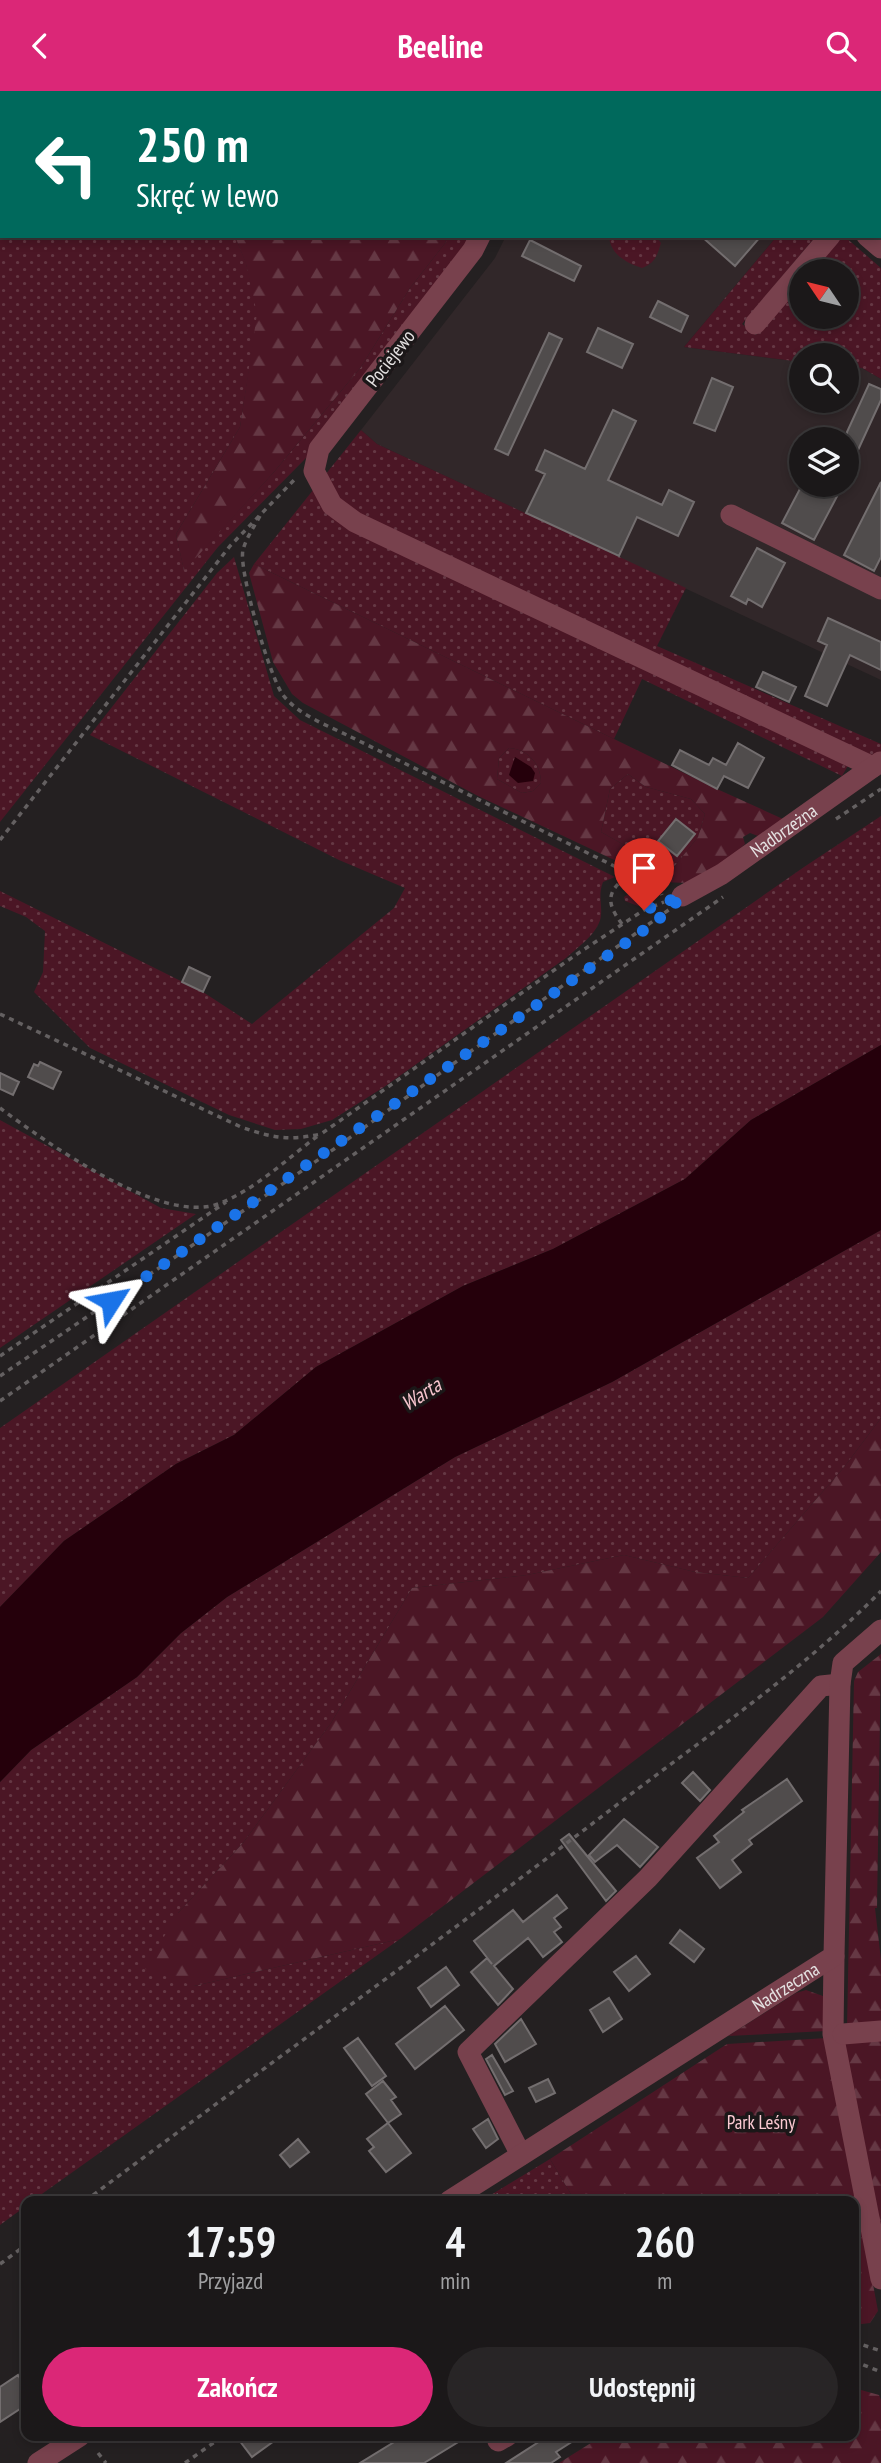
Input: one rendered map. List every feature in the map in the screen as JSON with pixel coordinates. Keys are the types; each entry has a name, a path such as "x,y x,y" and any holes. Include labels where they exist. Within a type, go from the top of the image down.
{"street":[{"name":"Pociejewo","path":"319,449 478,238"},
{"path":"755,324 828,238"},
{"path":"319,449 314,471 318,483 332,505 355,522 877,765"},
{"path":"731,515 881,589"},
{"name":"Nadbrzeżna","path":"673,899 722,874 877,765"},
{"name":"Nadrzeczna","path":"457,2196 834,1956 840,1684 843,1663 881,1630"},
{"path":"521,2155 468,2052 648,1878 821,1686 840,1684"},
{"path":"834,1956 833,2034 881,2279"},
{"path":"843,2034 881,2031"},
{"path":"38,2463 72,2441"}],"path":[{"path":"0,840 230,546 303,471 319,449"},
{"path":"260,516 243,551 243,576 272,671 283,696 301,711 341,732 659,888 673,899"},
{"path":"825,827 881,789"},
{"path":"623,924 611,909 610,896 618,883 629,875"},
{"path":"0,1401 724,897"},
{"path":"0,1356 236,1195 623,924 673,899"},
{"path":"0,1377 606,957 665,914 673,899"},
{"path":"0,1014 241,1127 273,1138 297,1139 321,1134"},
{"path":"0,1108 45,1141 156,1202 200,1207 216,1205 236,1195"},
{"path":"92,2196 457,1927 730,1721 794,1670 881,1591"},
{"path":"0,2264 21,2249"},
{"path":"859,2344 881,2351"},
{"path":"859,2363 881,2372"},
{"path":"185,2463 216,2441"},
{"path":"98,2453 106,2463"}],"shaded area":[{"path":"505,238 775,238 684,347 789,360 789,413 859,413 859,368 881,379 881,680 377,444 361,430 495,258"}],"green space":[{"path":"0,238 236,238 246,263 258,314 240,427 176,534 184,570 274,472 361,367 410,288 446,242 445,238 470,238 312,452 218,547 0,822"},
{"path":"236,238 445,238 446,242 410,288 361,367 274,472 184,571 176,534 240,427 257,314 246,264"},
{"path":"609,238 657,238 661,243 655,259 642,268 620,257"},
{"path":"775,238 814,238 797,259 789,259 789,268 742,324 756,335 789,296 789,329 859,329 859,259 821,259 839,238 846,238 881,268 881,379 859,368 859,343 789,343 789,360 684,347"},
{"path":"361,430 377,444 686,588 657,646 881,744 881,752 850,762 842,776 642,679 614,739 254,564"},
{"path":"234,557 274,696 300,720 615,877 603,882 600,895 601,915 597,927 588,939 566,958 384,1087 332,1120 301,1129 275,1130 229,1115 90,1048 34,992 43,972 45,931 26,917 0,906 0,891 203,992 252,1024 394,908 405,888 339,860 90,735 217,573"},
{"path":"254,564 783,819 758,836 750,833 743,837 745,844 731,858 688,883 661,882 478,796 303,703 292,694 273,662 249,573","holes":["509,748 522,751 536,764 541,783 533,791 522,793 497,779 499,758","628,774 646,787 691,799 705,814 698,837 674,867 653,861 601,832 610,789"]},
{"path":"509,748 522,751 536,764 541,783 533,791 522,793 497,779 499,758"},
{"path":"628,774 646,787 691,799 705,814 698,837 674,867 653,861 601,832 610,789"},
{"path":"881,816 881,1045 751,1120 685,1179 553,1249 463,1286 316,1367 234,1435 176,1464 64,1541 0,1607 0,1428"},
{"path":"639,887 648,887 656,897 638,906 625,901 624,897"},
{"path":"0,1120 161,1208 196,1214 0,1348"},
{"path":"881,1230 881,1418 845,1466 748,1578 695,1572 624,1555 527,1575 412,1588 331,1723 243,1843 178,1913 194,1986 400,1939 39,2196 21,2196 21,2210 0,2225 0,1782 31,1750 137,1677 181,1633 227,1597 455,1457 612,1382"},
{"path":"881,1418 881,1552 823,1617 400,1939 194,1986 145,1969 178,1913 243,1843 331,1723 412,1588 527,1575 624,1555 695,1572 748,1578 845,1466"},
{"path":"881,1654 875,1908 881,1960 881,2024 847,2028 854,1681 858,1672"},
{"path":"806,1990 823,1996 827,2005 826,2031 728,2036 796,1993"},
{"name":"Park Leśny","path":"827,2038 857,2196 572,2196 550,2159 727,2044"},
{"path":"843,2039 881,2039 881,2239"},
{"path":"550,2159 572,2196 489,2196"},
{"name":"Park Leśny","path":"859,2209 878,2311 870,2323 859,2324"},
{"path":"859,2389 879,2395 881,2400 881,2463 559,2463 594,2441 859,2441"}],"water":[{"path":"515,757 531,767 535,773 533,781 518,783 509,775"},
{"name":"Warta","path":"881,1045 881,1230 612,1382 455,1457 227,1597 181,1633 137,1677 31,1750 0,1782 0,1607 64,1541 176,1464 234,1435 316,1367 463,1286 553,1249 685,1179 751,1120"}],"building":[{"path":"703,238 759,238 735,266"},
{"path":"530,240 581,266 574,281 522,256"},
{"path":"658,301 688,316 681,332 650,317"},
{"path":"598,328 633,344 622,368 587,352"},
{"path":"549,333 562,339 508,455 495,449"},
{"path":"712,378 733,387 715,431 694,423"},
{"path":"869,384 881,389 881,400 859,448 859,427 849,427 856,413 859,413 859,406"},
{"path":"613,410 636,421 608,480 662,505 669,490 694,502 678,536 637,517 619,556 526,513 545,474 536,470 545,450 585,469"},
{"path":"881,482 881,557 874,571 844,555"},
{"path":"796,497 837,497 814,540 782,523"},
{"path":"757,548 785,563 762,607 748,599 746,604 731,596"},
{"path":"828,618 881,642 881,670 850,655 827,706 805,696 827,645 818,641"},
{"path":"763,672 796,687 789,702 756,687"},
{"path":"738,743 764,758 748,788 724,776 717,789 672,765 680,750 709,765 713,758 726,765"},
{"path":"676,819 695,834 677,856 658,841"},
{"path":"189,967 210,977 203,992 182,982"},
{"path":"40,1062 61,1072 53,1089 28,1077 34,1064 38,1066"},
{"path":"0,1073 19,1082 13,1095 0,1089"},
{"path":"693,1772 710,1790 700,1801 682,1783"},
{"path":"787,1779 802,1801 749,1840 752,1844 732,1860 741,1872 720,1888 697,1858 719,1842 714,1836 744,1812 742,1810"},
{"path":"624,1819 658,1847 640,1867 617,1845 595,1862 589,1855"},
{"path":"569,1834 616,1891 606,1901 561,1840"},
{"path":"557,1895 567,1908 554,1918 561,1927 554,1932 562,1942 543,1957 528,1938 494,1966 513,1989 498,2005 471,1972 487,1958 492,1964 474,1941 513,1910 523,1922"},
{"path":"680,1930 704,1949 694,1962 670,1943"},
{"path":"636,1956 650,1974 629,1991 614,1972"},
{"path":"446,1967 459,1985 431,2007 418,1988"},
{"path":"609,1998 622,2019 603,2032 590,2010"},
{"path":"445,2006 464,2030 415,2069 396,2044"},
{"path":"521,2019 536,2044 505,2062 495,2044"},
{"path":"358,2038 386,2076 372,2086 344,2048"},
{"path":"492,2055 513,2091 505,2095 486,2059"},
{"path":"548,2079 555,2093 536,2102 529,2088"},
{"path":"383,2081 396,2097 391,2100 401,2114 388,2123 366,2094"},
{"path":"488,2119 498,2139 486,2148 473,2129"},
{"path":"388,2123 411,2153 386,2172 369,2151 374,2147 367,2139"},
{"path":"298,2139 309,2152 290,2167 280,2155"},
{"path":"18,2375 21,2380 21,2408 0,2422 0,2387"},
{"path":"240,2441 274,2441 252,2457"},
{"path":"396,2441 460,2441 424,2463 360,2463"},
{"path":"540,2441 573,2441 556,2452 560,2457 551,2463 506,2463"}],"route":[{"path":"111,1301 334,1149 640,933 665,914 682,896 644,910"}]}
